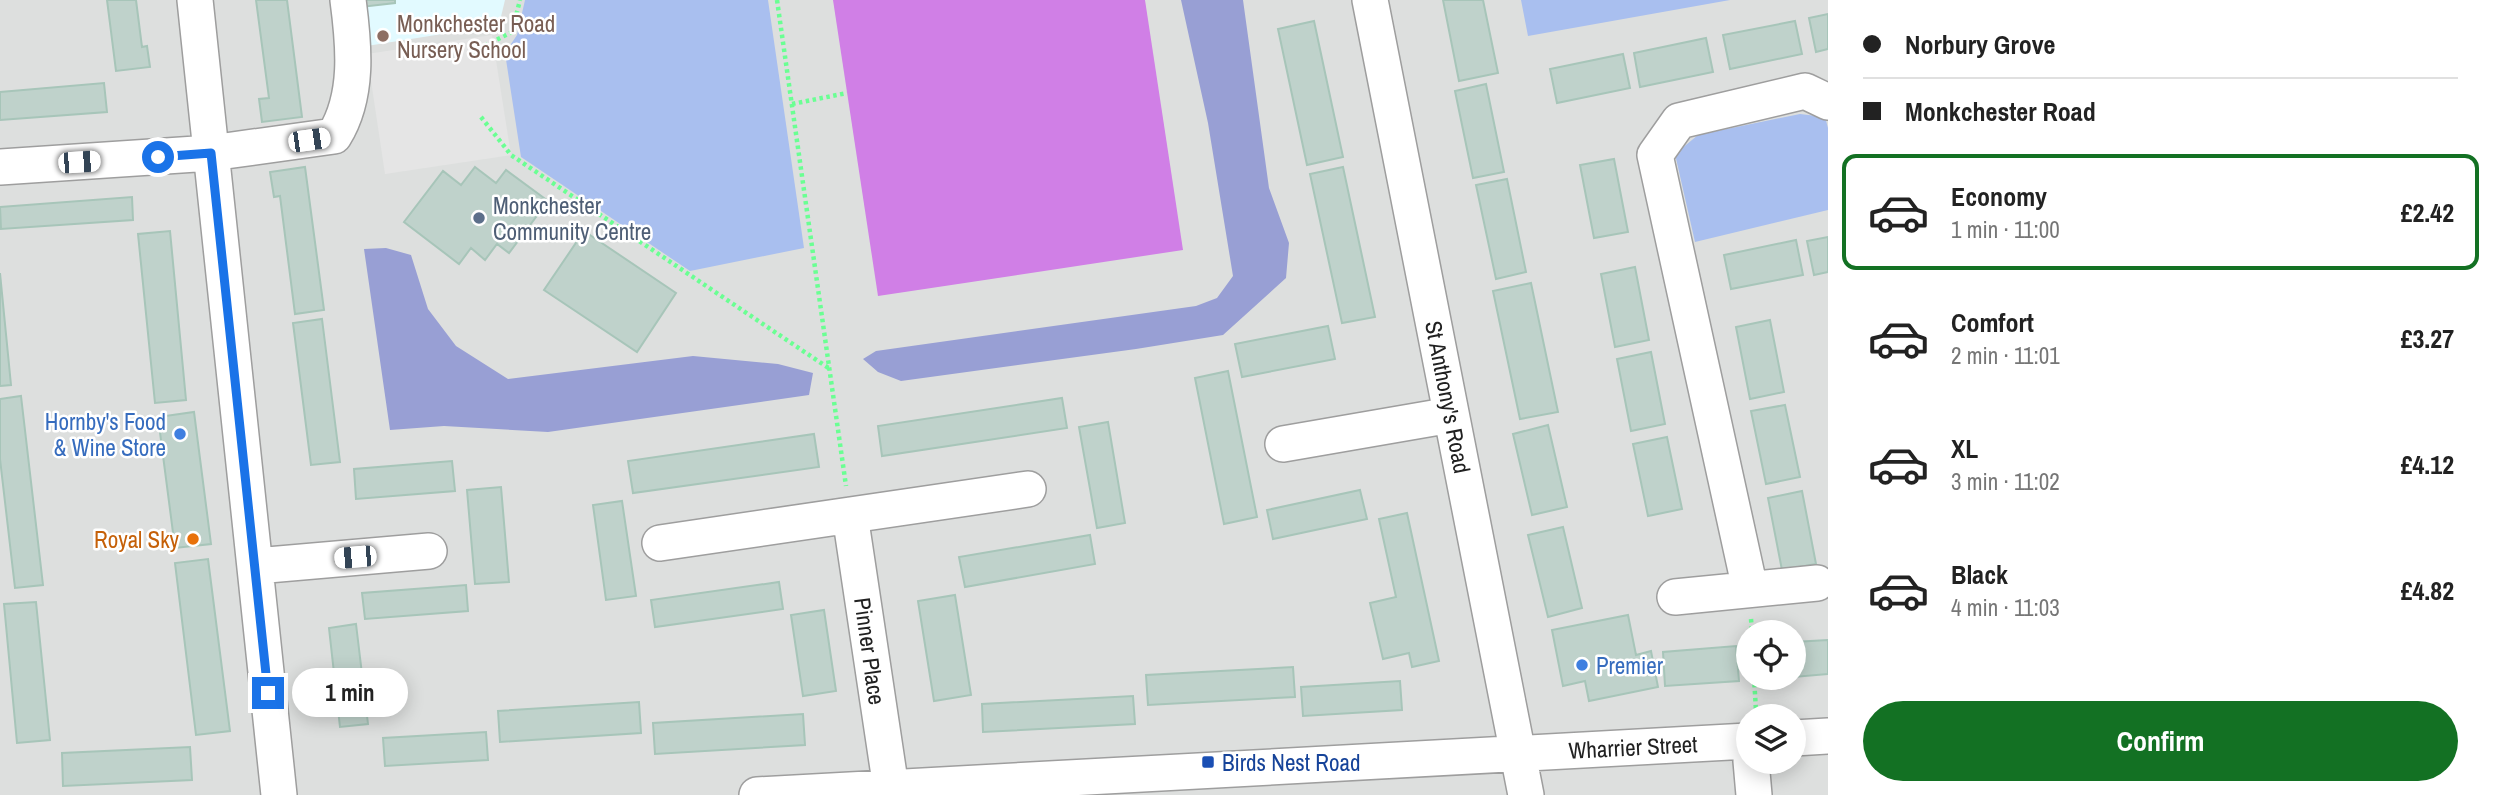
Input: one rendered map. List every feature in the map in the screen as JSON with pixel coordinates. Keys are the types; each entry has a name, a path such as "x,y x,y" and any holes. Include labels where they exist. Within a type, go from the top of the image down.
{"street":[{"path":"194,0 279,795"},
{"path":"0,167 211,153 334,136 344,120 354,48 348,0"},
{"name":"St Anthony's Road","path":"1370,0 1526,795"},
{"path":"1750,589 1655,155 1679,121 1805,91 1828,102"},
{"path":"1283,444 1451,415"},
{"path":"660,543 1028,489"},
{"name":"Pinner Place","path":"850,515 891,791"},
{"path":"256,566 429,551"},
{"path":"1675,597 1817,583"},
{"path":"1806,737 1828,736"},
{"name":"Wharrier Street","path":"1518,754 1736,742"},
{"path":"757,795 1219,782 1518,754"},
{"path":"1752,774 1754,795"}],"path":[{"path":"472,52 512,32 520,0"},
{"path":"777,0 850,515"},
{"path":"792,104 847,93"},
{"path":"481,117 511,155 830,369"}],"shaded area":[{"path":"0,0 1828,0 1828,795 0,795"},
{"name":"Monkchester Road Nursery School","path":"334,0 505,0 499,25 354,48"},
{"path":"525,0 768,0 804,248 690,271 521,157 505,53 517,35"},
{"path":"833,0 1145,0 1183,250 878,296"},
{"path":"1181,0 1243,0 1269,188 1289,243 1286,278 1223,335 901,381 878,372 863,359 876,351 1196,306 1217,298 1233,276 1208,123"},
{"path":"1521,0 1730,0 1528,36"},
{"path":"492,35 511,155 385,174 367,54"},
{"path":"1800,114 1825,117 1828,128 1828,210 1695,242 1675,154 1698,135"},
{"path":"386,248 411,255 428,309 456,346 508,379 693,356 778,364 813,373 809,395 548,432 444,426 390,430 364,249"}],"building":[{"path":"107,0 136,0 142,47 147,46 150,67 116,71"},
{"path":"256,0 287,0 302,117 262,122 259,99 269,98"},
{"path":"360,0 395,0 395,3 361,7"},
{"path":"1443,0 1483,0 1498,73 1459,81"},
{"path":"1828,14 1828,49 1816,52 1809,18"},
{"path":"1314,21 1343,157 1307,165 1278,29"},
{"path":"1795,21 1802,54 1730,69 1723,35"},
{"path":"1706,38 1713,72 1640,87 1634,53"},
{"path":"1623,54 1630,88 1557,103 1550,69"},
{"path":"104,83 107,112 0,120 0,92"},
{"path":"1486,84 1504,172 1473,178 1455,91"},
{"path":"1614,159 1628,232 1594,238 1580,165"},
{"path":"305,167 324,310 295,314 280,196 274,197 270,172"},
{"path":"475,167 496,183 506,170 548,201 509,253 497,244 485,260 471,248 459,264 404,222 443,171 461,185"},
{"path":"1343,167 1375,317 1342,323 1310,174"},
{"path":"1507,179 1526,272 1496,279 1476,185"},
{"path":"132,197 133,220 1,229 0,207"},
{"path":"170,231 186,400 155,403 138,234"},
{"path":"584,231 676,293 637,352 544,290"},
{"path":"1828,237 1828,272 1814,275 1807,241"},
{"path":"1796,240 1803,275 1731,289 1724,255"},
{"path":"1635,267 1649,340 1615,347 1601,274"},
{"path":"0,273 11,385 0,386"},
{"path":"1531,283 1558,412 1520,419 1493,291"},
{"path":"322,319 340,462 311,465 293,323"},
{"path":"1770,320 1784,392 1750,399 1736,327"},
{"path":"1328,326 1335,359 1242,377 1235,344"},
{"path":"1651,352 1665,424 1631,431 1617,359"},
{"path":"1228,371 1257,517 1224,524 1195,378"},
{"path":"21,396 43,585 15,588 0,459 0,399"},
{"path":"1062,398 1067,428 882,456 878,426"},
{"path":"1785,405 1800,477 1766,484 1751,411"},
{"path":"194,412 211,544 175,548 158,417"},
{"path":"1108,422 1125,523 1097,528 1079,427"},
{"path":"1548,425 1567,507 1532,515 1513,434"},
{"path":"814,434 819,467 633,493 628,461"},
{"path":"1667,437 1682,509 1648,516 1633,444"},
{"path":"452,461 455,491 356,499 354,469"},
{"path":"501,487 509,582 475,584 467,490"},
{"path":"1360,490 1367,519 1273,539 1267,510"},
{"path":"1802,491 1816,564 1782,570 1768,498"},
{"path":"622,501 636,596 606,600 593,505"},
{"path":"1407,513 1439,661 1412,667 1409,653 1383,659 1370,603 1396,597 1379,519"},
{"path":"1563,527 1582,608 1548,617 1528,535"},
{"path":"1090,535 1095,564 965,587 959,557"},
{"path":"208,559 230,731 196,735 175,563"},
{"path":"779,582 783,609 655,627 651,600"},
{"path":"466,585 468,611 365,619 362,593"},
{"path":"955,595 971,695 934,701 918,601"},
{"path":"36,602 50,740 17,743 4,604"},
{"path":"824,610 836,691 803,696 791,615"},
{"path":"1628,615 1636,655 1651,651 1658,687 1589,701 1585,681 1563,686 1552,630"},
{"path":"356,624 368,724 340,727 329,628"},
{"path":"1828,640 1828,674 1806,676 1806,641"},
{"path":"1736,646 1736,681 1665,686 1663,652"},
{"path":"1293,667 1295,697 1148,705 1146,675"},
{"path":"1400,681 1402,710 1303,716 1301,687"},
{"path":"1133,696 1135,724 983,732 982,704"},
{"path":"639,702 641,733 500,742 498,711"},
{"path":"803,714 805,745 655,754 653,723"},
{"path":"486,732 488,760 385,766 383,738"},
{"path":"190,747 192,780 63,786 62,753"}],"place":[{"name":"Monkchester Road Nursery School","path":"383,36"},
{"name":"Monkchester Community Centre","path":"479,218"},
{"name":"Hornby's Food & Wine Store","path":"180,434"},
{"name":"Royal Sky","path":"193,539"},
{"name":"Premier","path":"1582,665"},
{"name":"Birds Nest Road","path":"1208,762"}],"route":[{"path":"158,157 211,153 268,693"}]}
